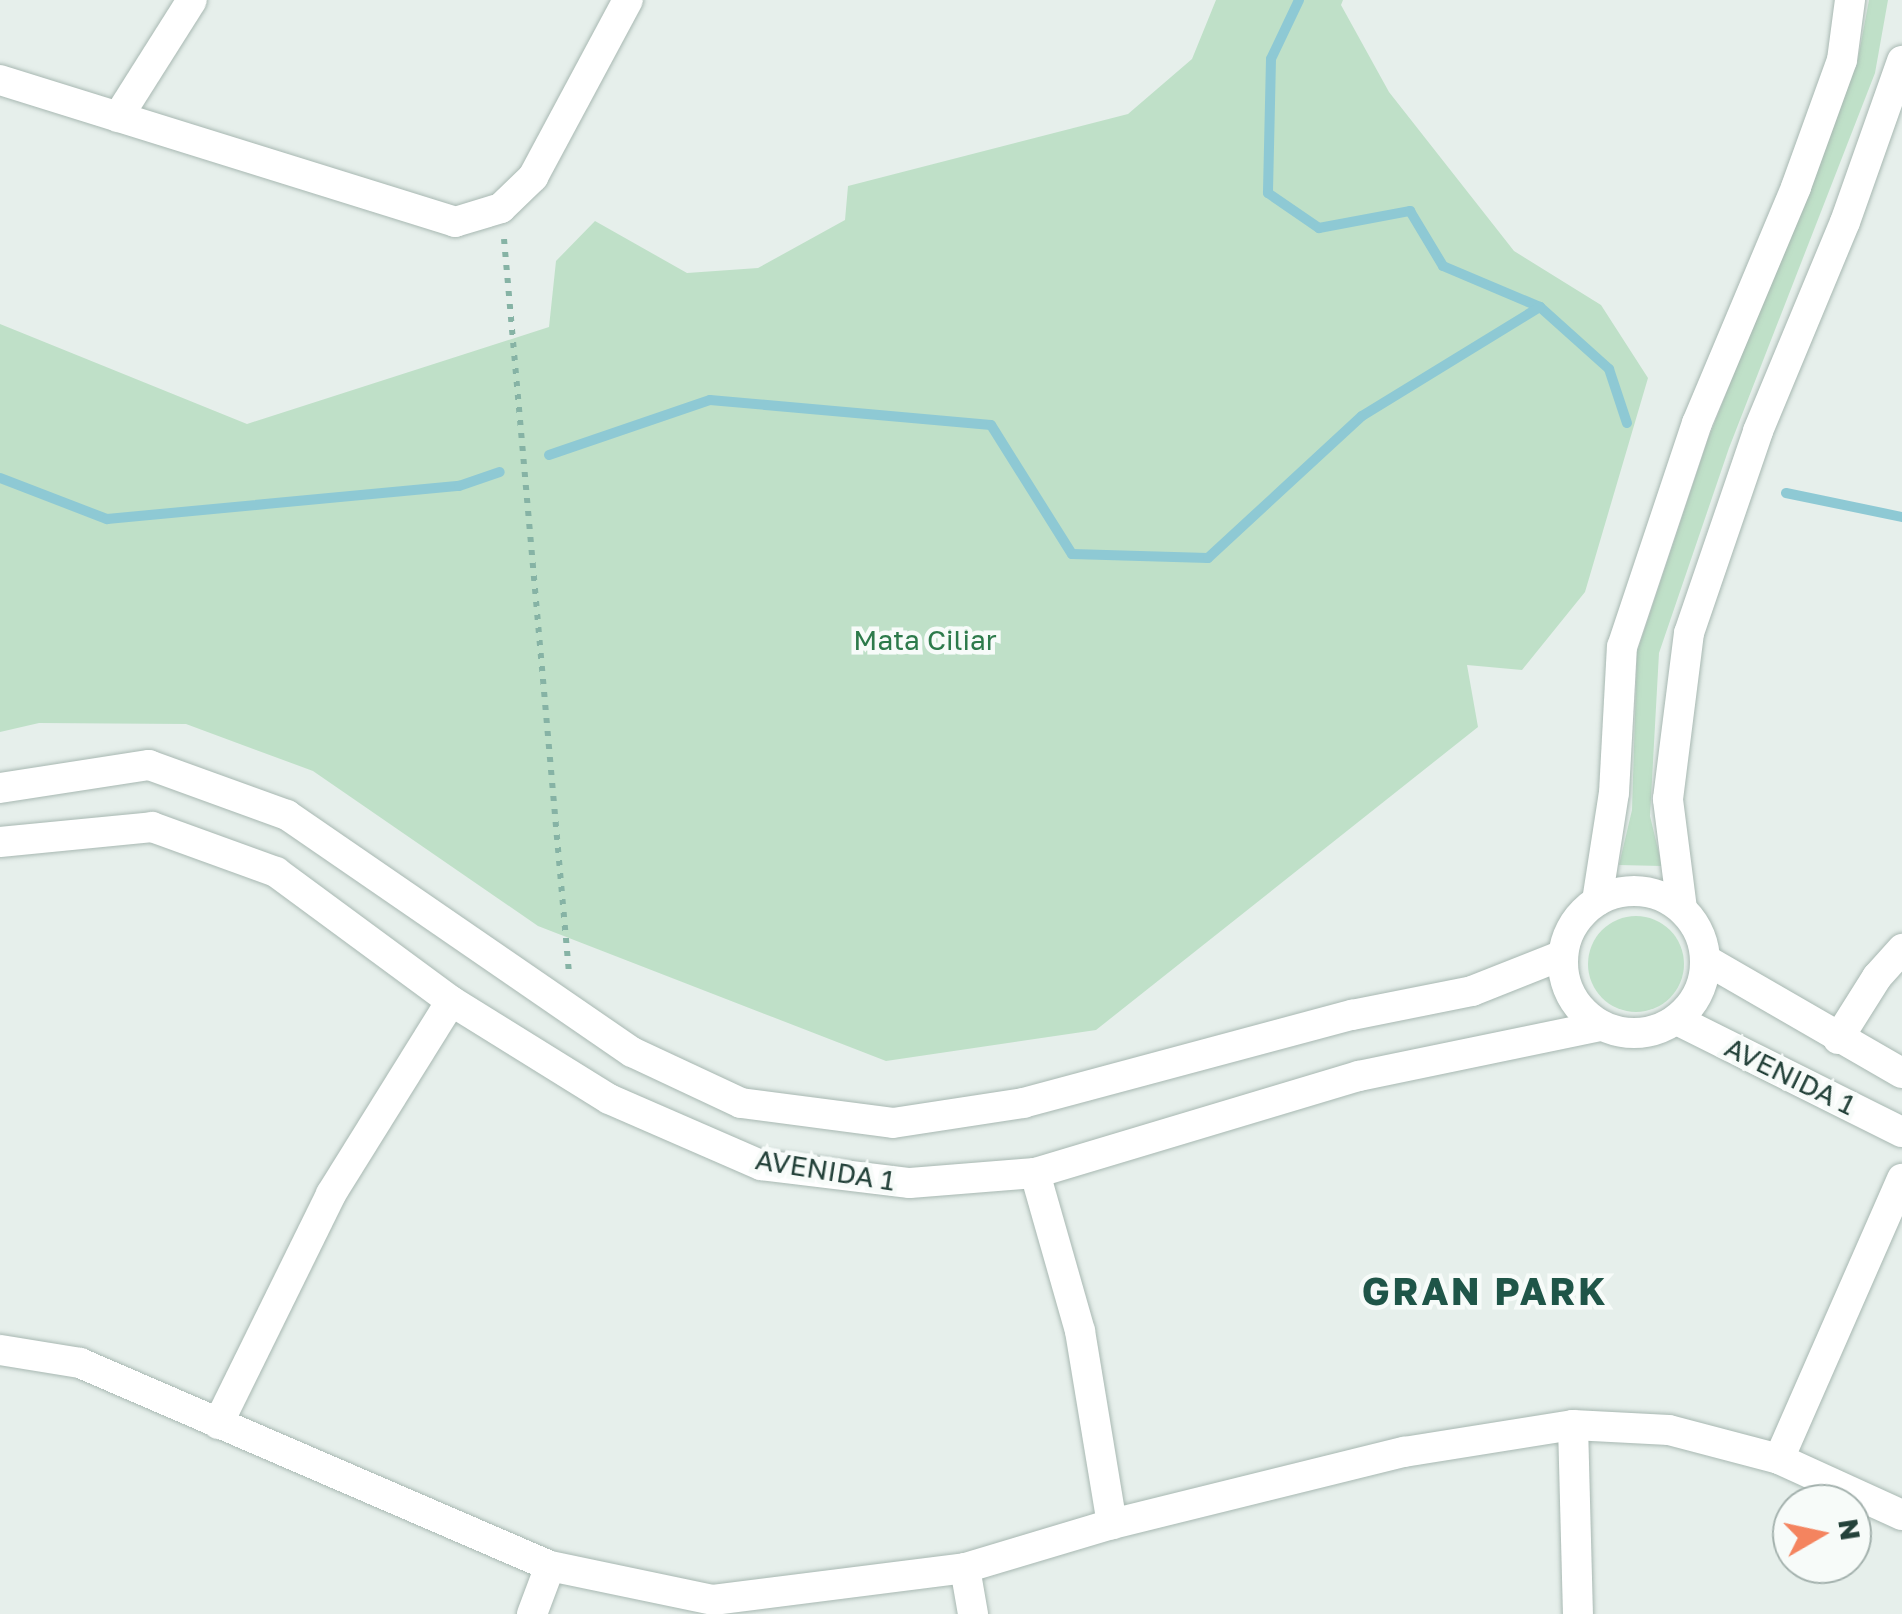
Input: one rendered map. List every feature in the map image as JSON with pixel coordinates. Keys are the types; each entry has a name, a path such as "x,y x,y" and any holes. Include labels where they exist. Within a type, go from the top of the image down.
{"street":[{"path":"118,116 192,0"},
{"path":"0,80 455,222 501,208 533,177 628,0"},
{"path":"1596,901 1614,793 1622,646 1696,423 1796,187 1842,60 1850,0"},
{"path":"1682,910 1668,799 1690,633 1758,430 1845,222 1902,60"},
{"name":"AVENIDA 1","path":"0,788 149,766 287,816 632,1052 741,1103 893,1122 1023,1103 1352,1015 1472,991 1563,955"},
{"name":"AVENIDA 1","path":"0,842 152,827 276,872 451,1001 610,1099 762,1166 910,1183 1035,1173 1360,1076 1601,1026"},
{"path":"1641,890 1663,897 1682,910 1699,933 1706,960 1693,1004 1677,1020 1653,1032 1626,1034 1601,1026 1584,1014 1571,996 1563,955 1568,934 1596,901 1618,892 1641,890"},
{"path":"1838,1039 1877,978 1902,949"},
{"name":"AVENIDA 1","path":"1706,960 1838,1039 1902,1072"},
{"path":"218,1424 331,1194 451,1001"},
{"name":"AVENIDA 1","path":"1677,1020 1902,1132"},
{"path":"1035,1173 1080,1331 1112,1524"},
{"path":"1778,1459 1902,1179"},
{"path":"0,1350 80,1363 550,1566 713,1600 965,1568 1112,1524 1404,1452 1573,1426 1669,1430 1778,1459 1902,1515"},
{"path":"1573,1426 1578,1614"},
{"path":"532,1614 550,1566"},
{"path":"965,1568 973,1614"}],"path":[{"path":"501,208 573,1012"}],"green space":[{"name":"Mata Ciliar","path":"1216,0 1343,0 1341,5 1389,92 1514,251 1601,305 1648,378 1585,592 1522,670 1467,665 1478,727 1096,1030 886,1061 538,926 313,771 186,724 39,723 0,732 0,324 247,424 549,327 556,261 595,221 687,273 758,268 845,220 848,186 1128,114 1192,59"},
{"path":"1869,0 1888,0 1875,73 1729,448 1659,653 1650,816 1662,866 1619,865 1632,810 1637,652 1708,439 1857,64"},
{"path":"1636,916 1654,919 1670,930 1681,946 1681,982 1670,998 1654,1009 1636,1012 1618,1009 1602,998 1591,982 1588,964 1591,946 1602,930 1618,919"}],"waterway":[{"path":"1299,0 1271,59 1268,193 1319,228 1410,211 1443,266 1540,307 1609,369 1627,423"},
{"path":"549,455 710,400 991,425 1072,554 1208,558 1362,416 1540,307"},
{"path":"0,478 107,519 459,486 500,472"},
{"path":"1786,493 1902,517"}],"district":[{"name":"GRAN PARK","path":"1485,1291"}]}
